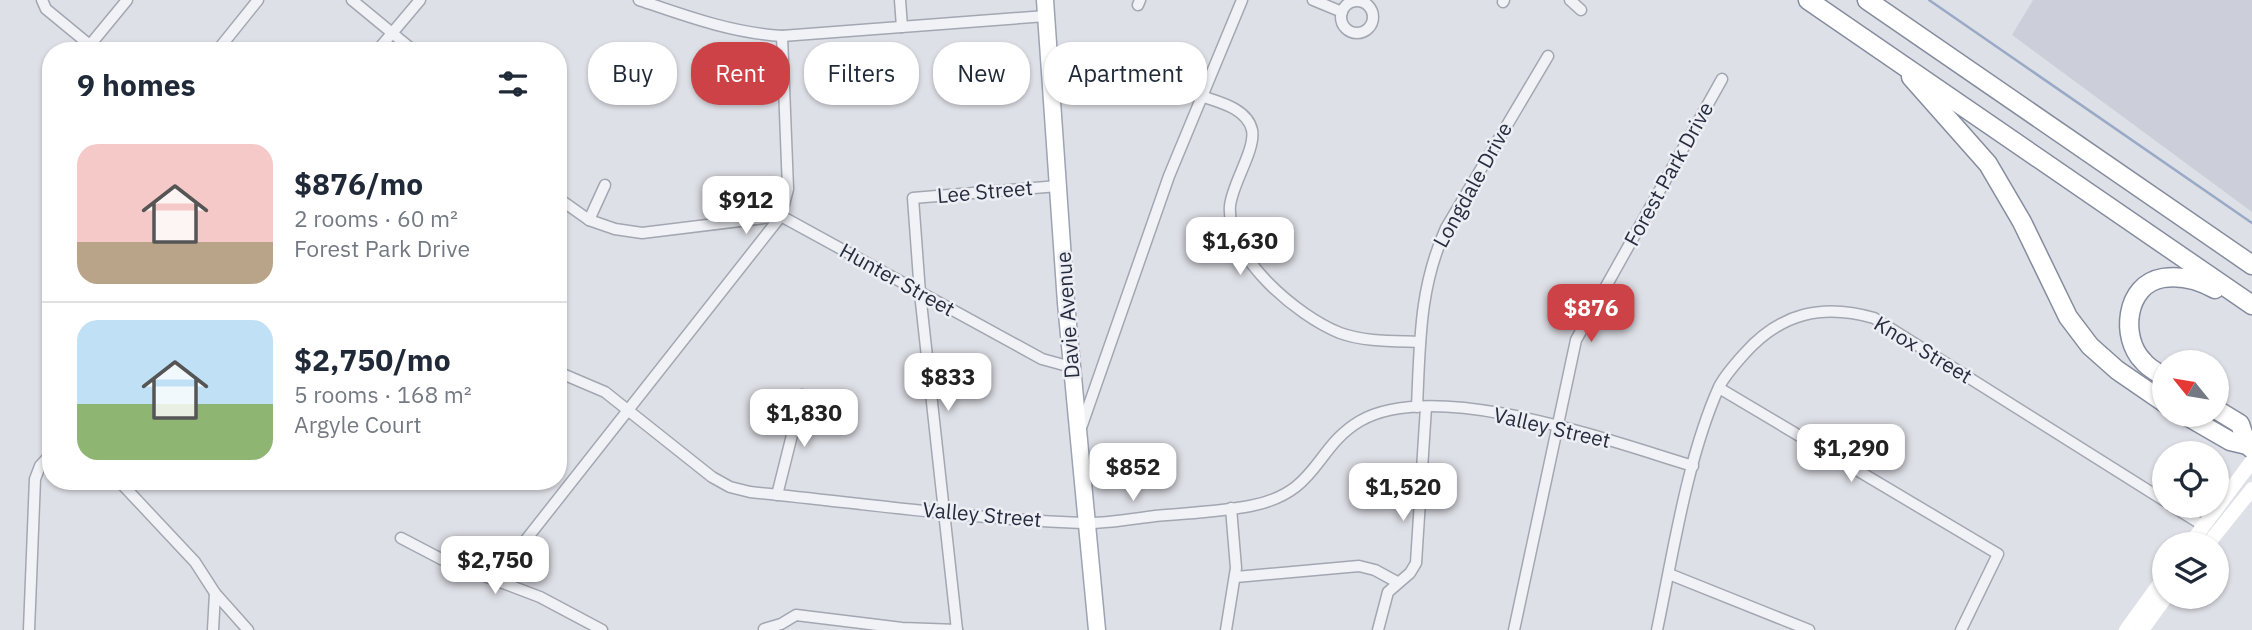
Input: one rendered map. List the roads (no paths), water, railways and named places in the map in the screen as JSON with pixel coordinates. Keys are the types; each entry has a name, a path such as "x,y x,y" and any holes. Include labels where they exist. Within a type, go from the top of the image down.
{"highway":[{"path":"1808,0 2252,305"},
{"path":"1867,0 2189,222 2252,262"},
{"path":"1900,63 1935,107 1988,164 2022,222 2068,317 2090,346 2117,370 2152,394"},
{"path":"2152,368 2143,362 2131,345 2127,325 2132,305 2143,289 2160,278 2200,281 2252,313"},
{"path":"2230,418 2240,424 2250,452"},
{"path":"2206,427 2250,452"}],"main road":[{"name":"Davie Avenue","path":"1046,8 1071,367 1084,524 1097,630"},
{"path":"2199,532 2250,452"},
{"path":"2218,532 2252,489"},
{"path":"2126,630 2152,594"},
{"path":"2142,630 2157,609"}],"street":[{"path":"42,0 46,9 86,42"},
{"path":"97,42 127,0"},
{"path":"224,42 258,0"},
{"path":"352,0 403,42"},
{"path":"384,42 420,0"},
{"path":"639,0 721,27 751,34 782,36 902,27 1046,8"},
{"path":"900,0 902,27"},
{"path":"1207,80 1242,0"},
{"path":"1313,0 1342,12"},
{"path":"1570,0 1581,10"},
{"path":"567,489 781,216 788,189 782,36"},
{"name":"Longdale Drive","path":"1378,630 1388,592 1410,573 1416,563 1421,407 1420,342 1424,290 1432,258 1446,228 1548,56"},
{"name":"Forest Park Drive","path":"1514,630 1576,340 1723,79"},
{"path":"1207,99 1239,111 1252,130 1252,139 1233,190 1229,221 1235,239 1254,270 1327,327 1359,338 1420,342"},
{"path":"1077,426 1082,425 1197,105"},
{"path":"589,220 605,185"},
{"name":"Lee Street","path":"920,293 913,198 1058,186"},
{"path":"567,204 589,220 615,229 642,233 781,216"},
{"name":"Hunter Street","path":"781,216 1042,359 1071,367"},
{"path":"764,629 780,627 796,615 902,629 957,630 920,293"},
{"name":"Knox Street","path":"1657,630 1693,466 1719,388 1752,345 1778,323 1801,314 1826,310 1850,311 1874,318 2152,493"},
{"name":"Valley Street","path":"567,376 605,392 721,482 750,492 1084,524 1231,508 1272,500 1293,490 1311,475 1340,438 1358,423 1379,412 1402,406 1511,414 1693,466"},
{"path":"1719,388 1998,554 1961,630"},
{"path":"777,495 802,395"},
{"path":"29,630 36,479 42,464"},
{"path":"127,490 195,562 215,593 248,630"},
{"path":"510,584 521,546 566,490"},
{"path":"1226,630 1236,577 1231,508"},
{"path":"2191,518 2204,526"},
{"path":"401,538 445,561 510,584 602,630"},
{"path":"1236,577 1359,566 1376,570 1397,582"},
{"path":"1669,574 1809,630"},
{"path":"213,630 215,593"}],"waterway":[{"path":"1929,0 2252,223"}]}
